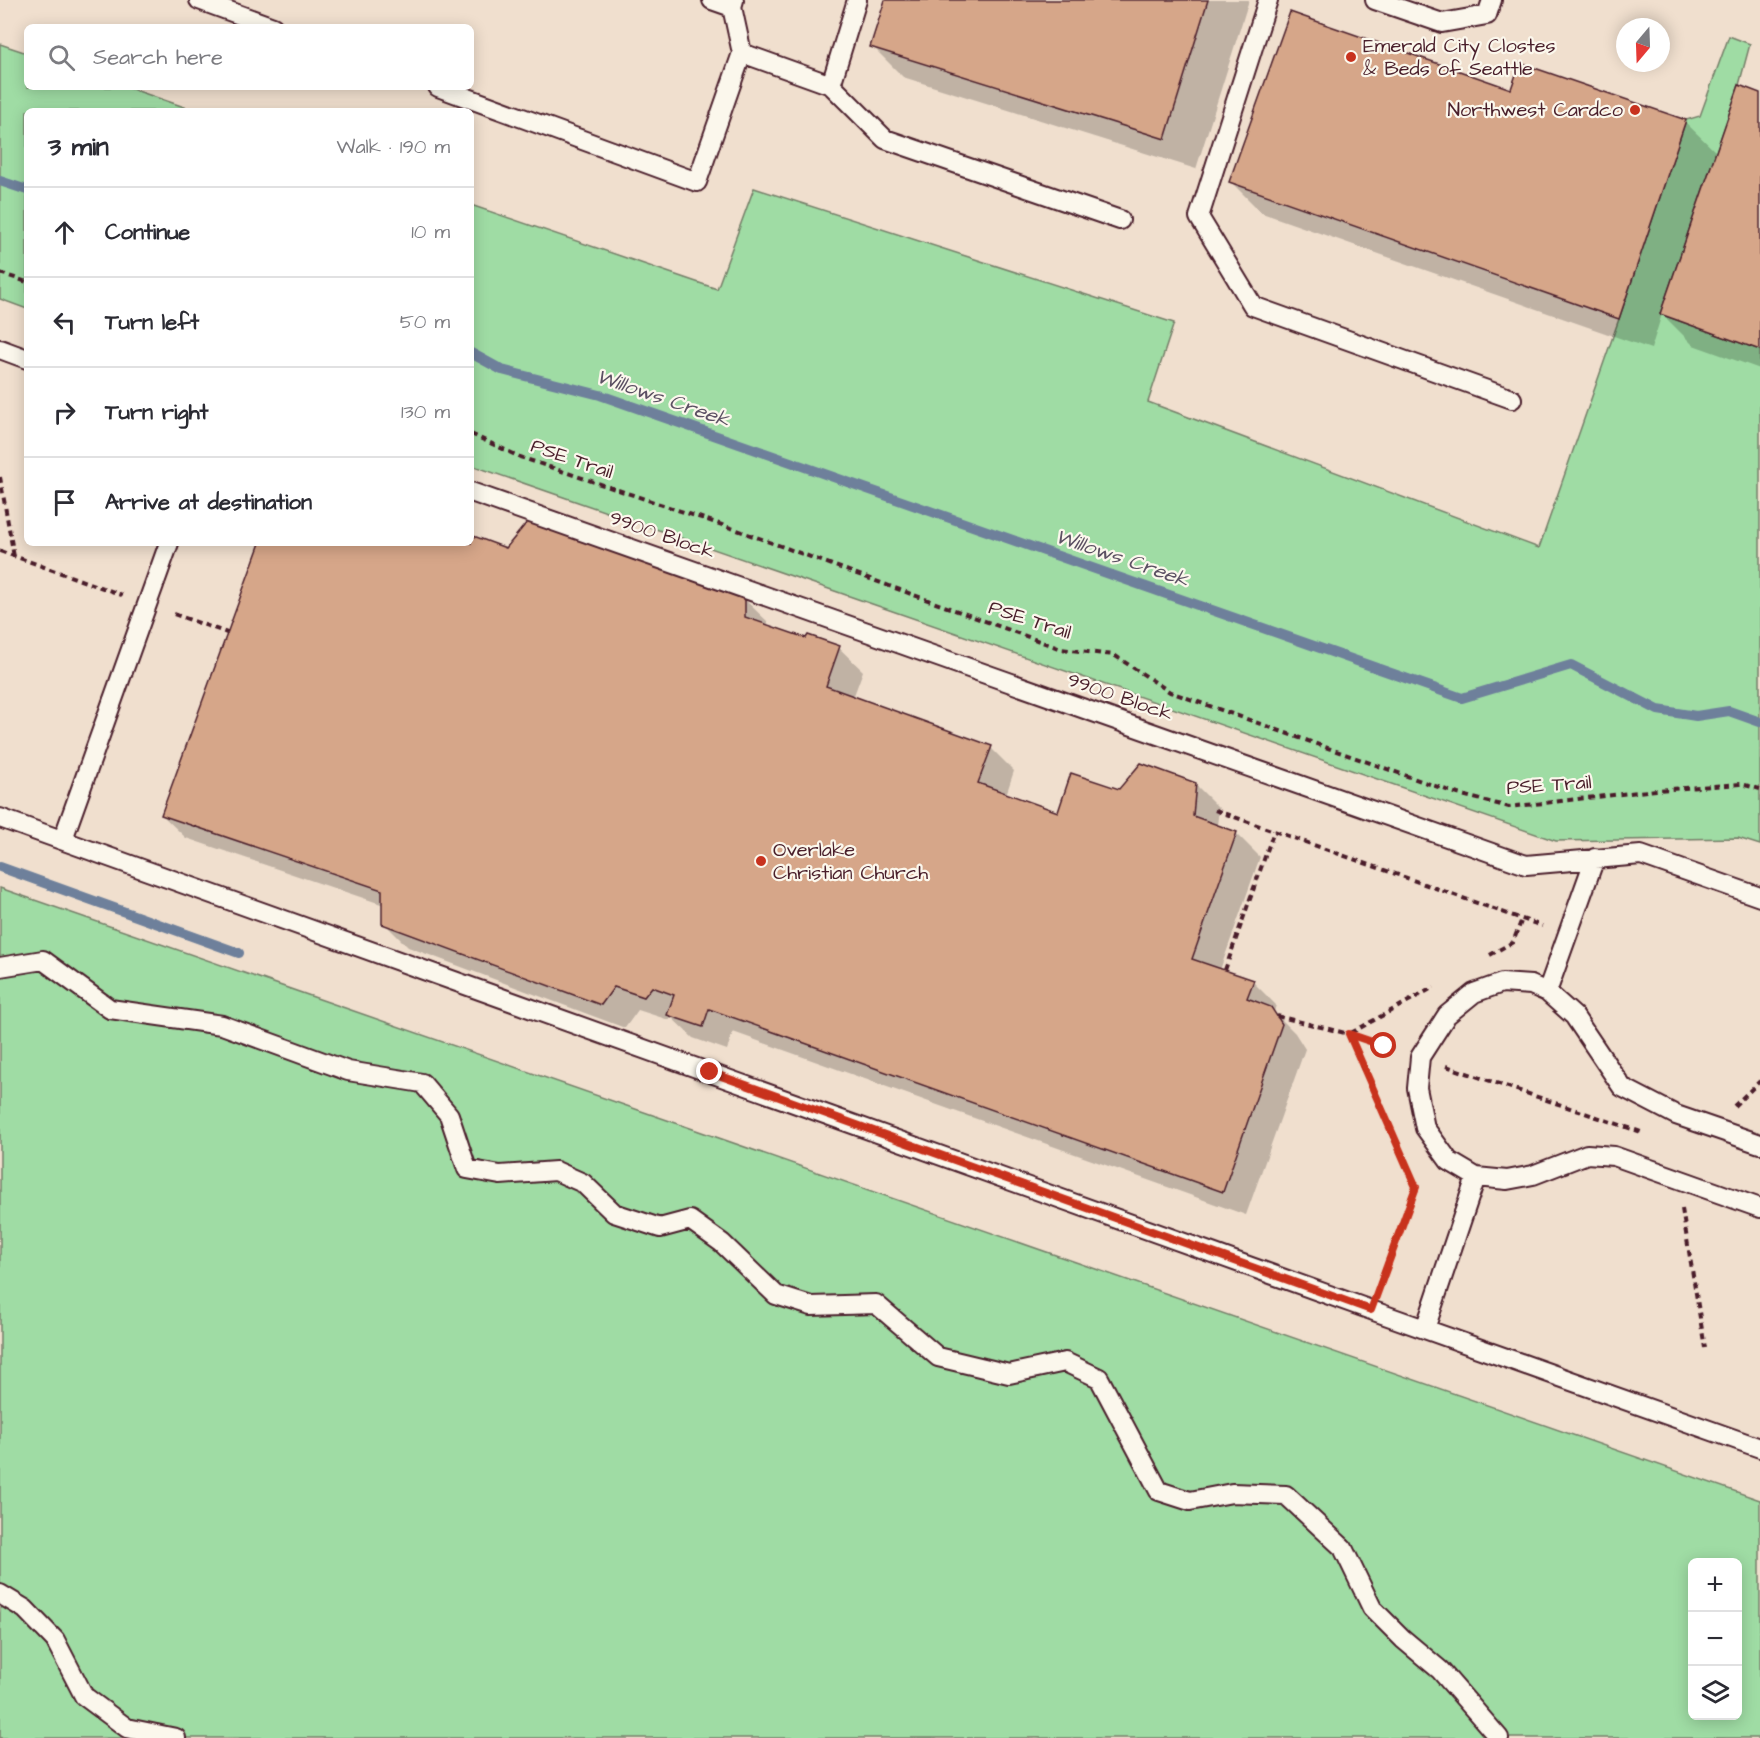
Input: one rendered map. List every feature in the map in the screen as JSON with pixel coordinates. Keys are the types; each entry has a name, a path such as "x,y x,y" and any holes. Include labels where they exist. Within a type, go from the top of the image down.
{"lane":[{"path":"199,0 265,24"},
{"path":"446,90 697,182 742,53 733,4 712,0"},
{"path":"831,85 857,0"},
{"path":"1268,0 1198,217 1253,306 1512,399"},
{"path":"1375,0 1442,23 1487,15 1492,0"},
{"path":"742,53 831,85 885,139 1120,220"},
{"path":"0,349 24,358"},
{"name":"9900 Block","path":"474,493 1527,865 1641,855 1760,897"},
{"path":"63,839 168,546"},
{"path":"0,818 1760,1448"},
{"path":"1547,992 1595,858"},
{"path":"0,967 43,960 110,1009 222,1025 348,1071 422,1083 449,1115 467,1169 500,1175 556,1171 583,1183 614,1213 660,1228 690,1220 722,1243 776,1295 811,1306 876,1304 939,1357 1009,1374 1065,1362 1099,1378 1159,1491 1190,1501 1232,1493 1286,1496 1342,1548 1372,1608 1403,1639 1440,1670 1499,1738"},
{"path":"1760,1144 1676,1115 1622,1087 1574,1016 1547,992 1531,985 1502,983 1474,993 1447,1015 1420,1057 1417,1088 1425,1128 1449,1161 1476,1177 1507,1179 1533,1175 1587,1154 1614,1156 1760,1208"},
{"path":"1425,1329 1476,1177"},
{"path":"0,1594 25,1609 55,1640 84,1696 127,1728 176,1738"}],"path":[{"path":"0,273 24,281"},
{"name":"PSE Trail","path":"474,435 520,458 737,530 1061,649 1114,655 1170,692 1458,794 1509,807 1656,790 1742,784 1760,789"},
{"path":"0,477 14,557"},
{"path":"0,551 227,633"},
{"path":"1215,810 1568,935"},
{"path":"1225,970 1274,831"},
{"path":"1277,1016 1349,1034 1651,1135"},
{"path":"1349,1034 1416,1187 1371,1310"},
{"path":"1675,1177 1690,1250 1705,1348"}],"green space":[{"path":"1729,36 1750,44 1739,85 1660,314 1760,350 1760,845 1738,838 1556,841 474,466 474,206 717,289 754,188 1174,323 1148,402 1539,548 1686,120 1700,116"},
{"path":"0,44 24,52 24,90 135,90 187,108 24,108 24,308 0,299"},
{"path":"0,888 1760,1500 1760,1738 0,1738"}],"building":[{"path":"885,0 1208,0 1165,139 870,47"},
{"path":"1290,12 1511,89 1520,63 1686,120 1619,319 1229,182"},
{"path":"1739,85 1760,93 1760,350 1660,314"},
{"name":"Overlake Christian Church","path":"528,521 745,597 745,617 806,638 808,635 840,646 826,686 992,746 978,783 1058,812 1071,773 1119,789 1141,763 1196,783 1193,816 1237,832 1192,959 1254,980 1247,998 1271,1007 1282,1024 1223,1192 709,1009 703,1027 667,1015 674,995 652,987 644,997 614,987 601,1005 382,924 382,890 161,815 259,546 474,546 474,536 506,548"}],"waterway":[{"name":"Willows Creek","path":"0,181 24,189"},
{"name":"Willows Creek","path":"474,355 502,370 600,395 1462,698 1571,665 1658,710 1696,716 1729,711 1760,722"},
{"path":"0,867 239,953"}],"place":[{"name":"Emerald City Clostes & Beds of Seattle","path":"1351,57"},
{"name":"Northwest Cardco","path":"1635,110"},
{"name":"Overlake Christian Church","path":"761,861"}],"route":[{"path":"710,1072 1371,1310 1416,1187 1349,1034 1384,1046"}]}
